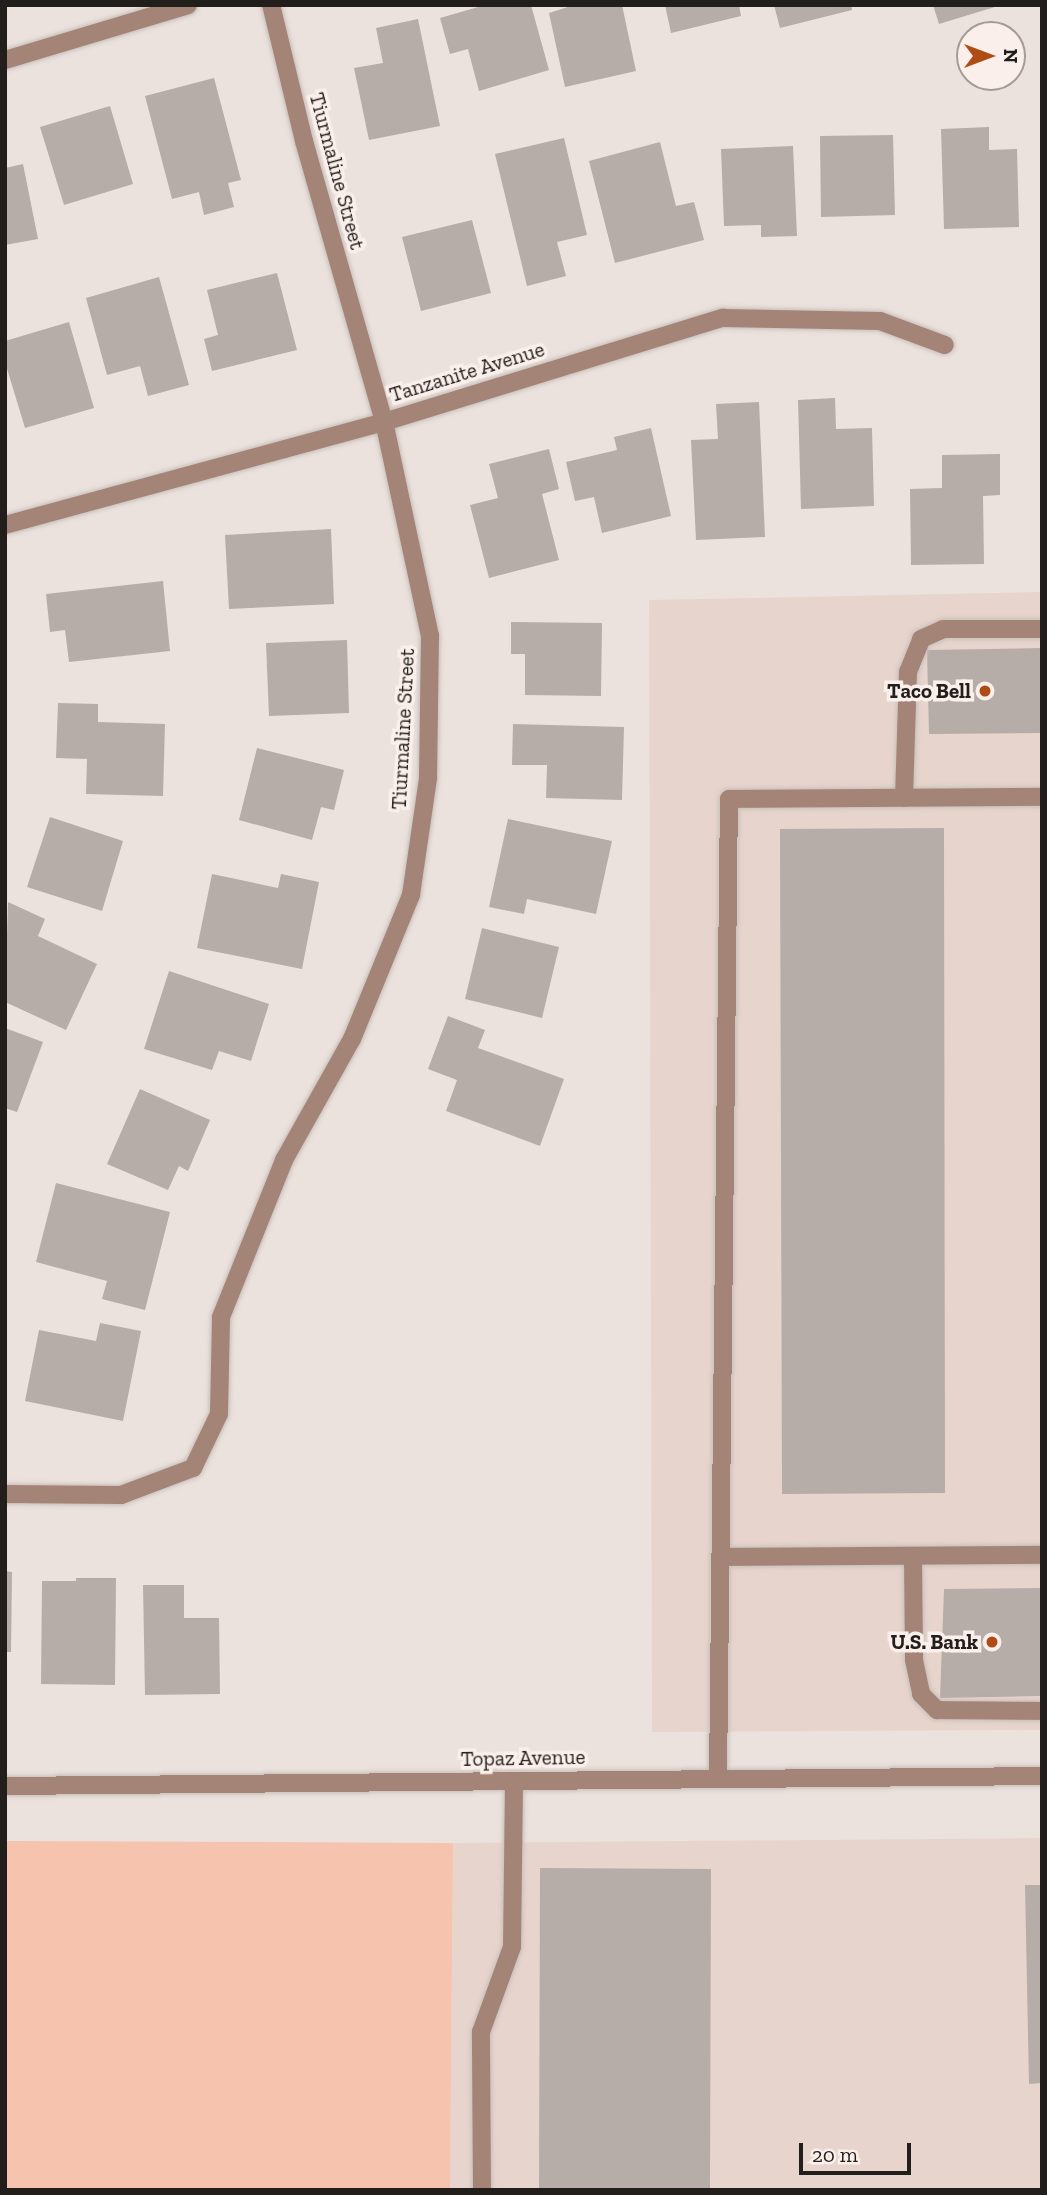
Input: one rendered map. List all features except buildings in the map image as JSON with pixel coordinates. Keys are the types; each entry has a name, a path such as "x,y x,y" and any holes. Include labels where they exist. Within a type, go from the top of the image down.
{"street":[{"path":"5,60 188,5"},
{"name":"Tiurmaline Street","path":"5,1494 121,1495 193,1468 219,1414 221,1317 284,1160 352,1039 411,895 428,778 430,636 384,422 304,141 271,5"},
{"name":"Tanzanite Avenue","path":"5,525 384,422 723,318 880,321 945,345"},
{"path":"904,798 908,672 921,639 943,628 1042,628"},
{"path":"718,1779 729,799 1042,797"},
{"path":"721,1557 914,1558 1042,1555"},
{"path":"914,1558 914,1660 921,1694 937,1710 1042,1712"},
{"name":"Topaz Avenue","path":"5,1786 1042,1776"},
{"path":"482,2190 481,2032 512,1947 514,1781"}],"shaded area":[{"path":"1042,592 1042,1730 652,1732 649,600"},
{"path":"1042,1838 1042,2190 450,2190 453,1843"},
{"path":"5,1841 453,1843 450,2190 5,2190"}],"place":[{"name":"Taco Bell","path":"985,691"},
{"name":"U.S. Bank","path":"992,1642"}]}
